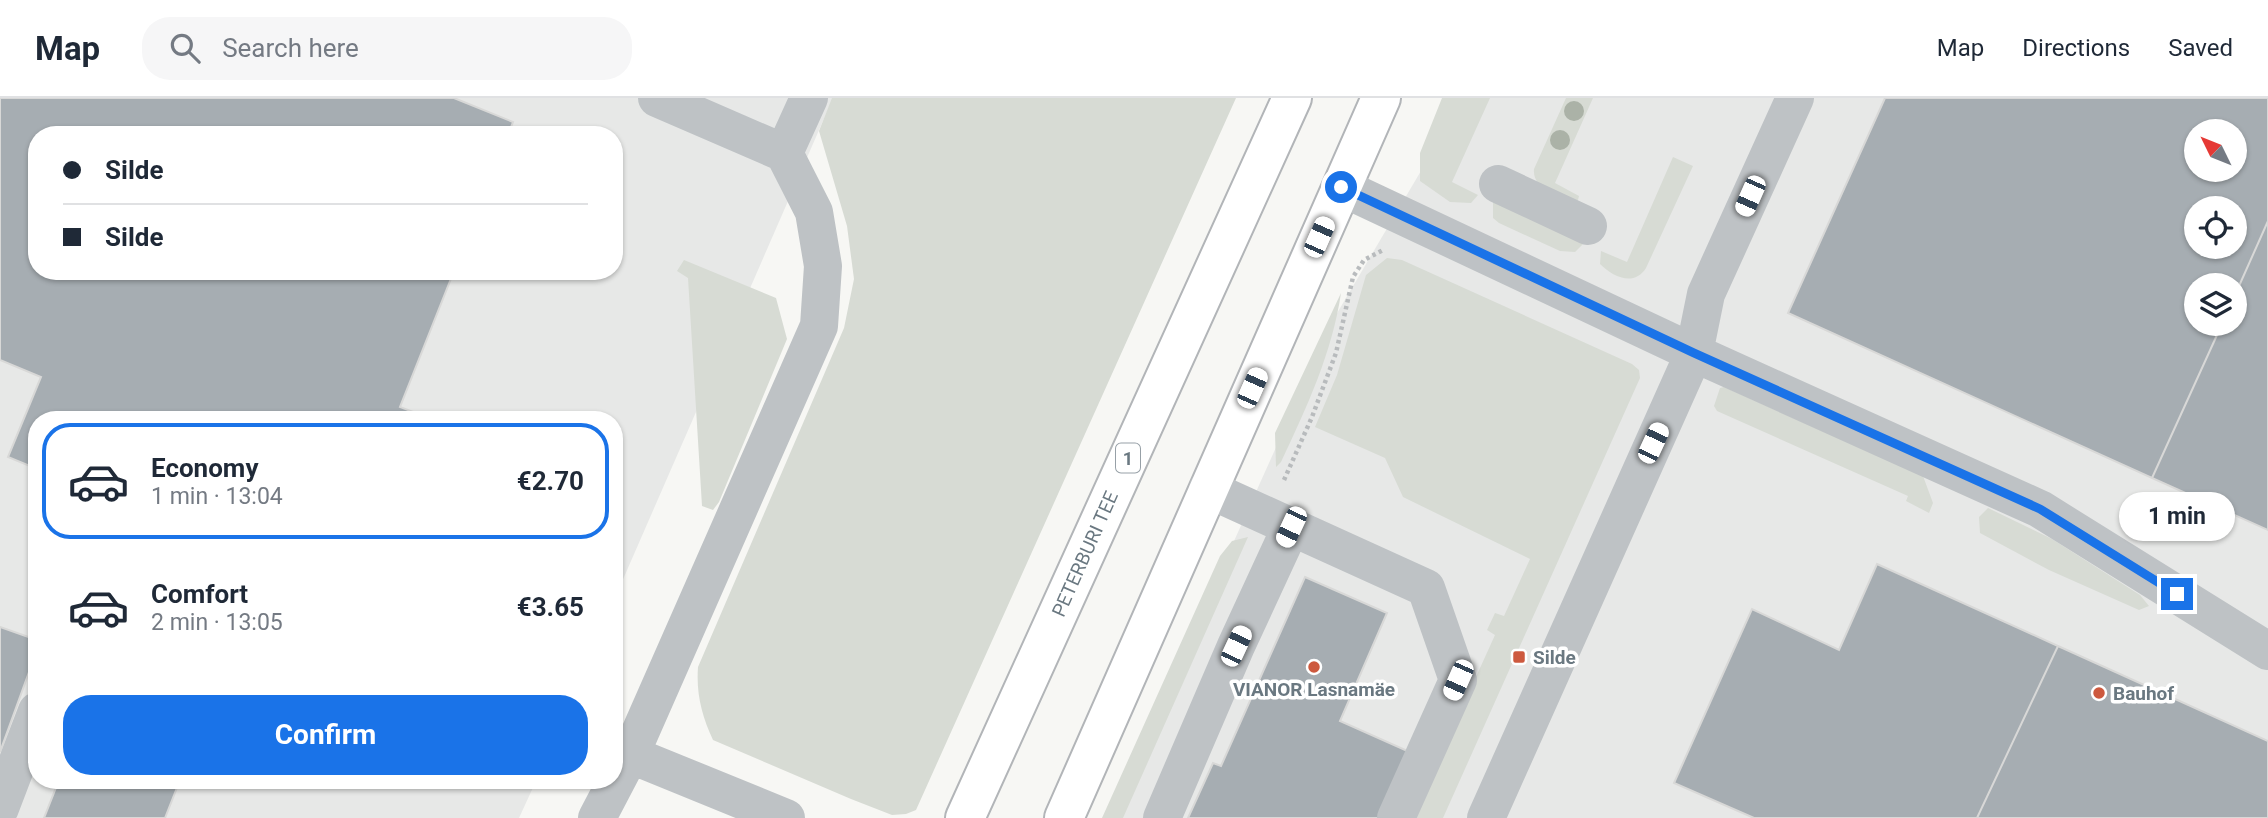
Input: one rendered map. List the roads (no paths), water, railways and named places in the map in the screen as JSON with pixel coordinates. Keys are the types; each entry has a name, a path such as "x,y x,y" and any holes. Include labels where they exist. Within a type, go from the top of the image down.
{"highway":[{"name":"PETERBURI TEE","path":"965,818 1292,98"},
{"path":"1064,818 1381,98"}],"street":[{"path":"623,748 819,326 823,266 814,212 784,153 657,98"},
{"path":"784,153 809,98"},
{"path":"1486,818 1694,353 1706,295 1795,98"},
{"path":"1499,184 1588,226"},
{"path":"1341,187 1694,353 2040,509 2268,651"},
{"path":"1208,489 1426,588 1458,680 1396,818"},
{"path":"1163,818 1236,646 1291,527"},
{"path":"0,808 28,735"},
{"path":"623,750 786,818"},
{"path":"597,818 608,789"}],"place":[{"name":"Silde","path":"1519,657"},
{"name":"VIANOR Lasnamäe","path":"1314,667"},
{"name":"Bauhof","path":"2099,693"}]}
